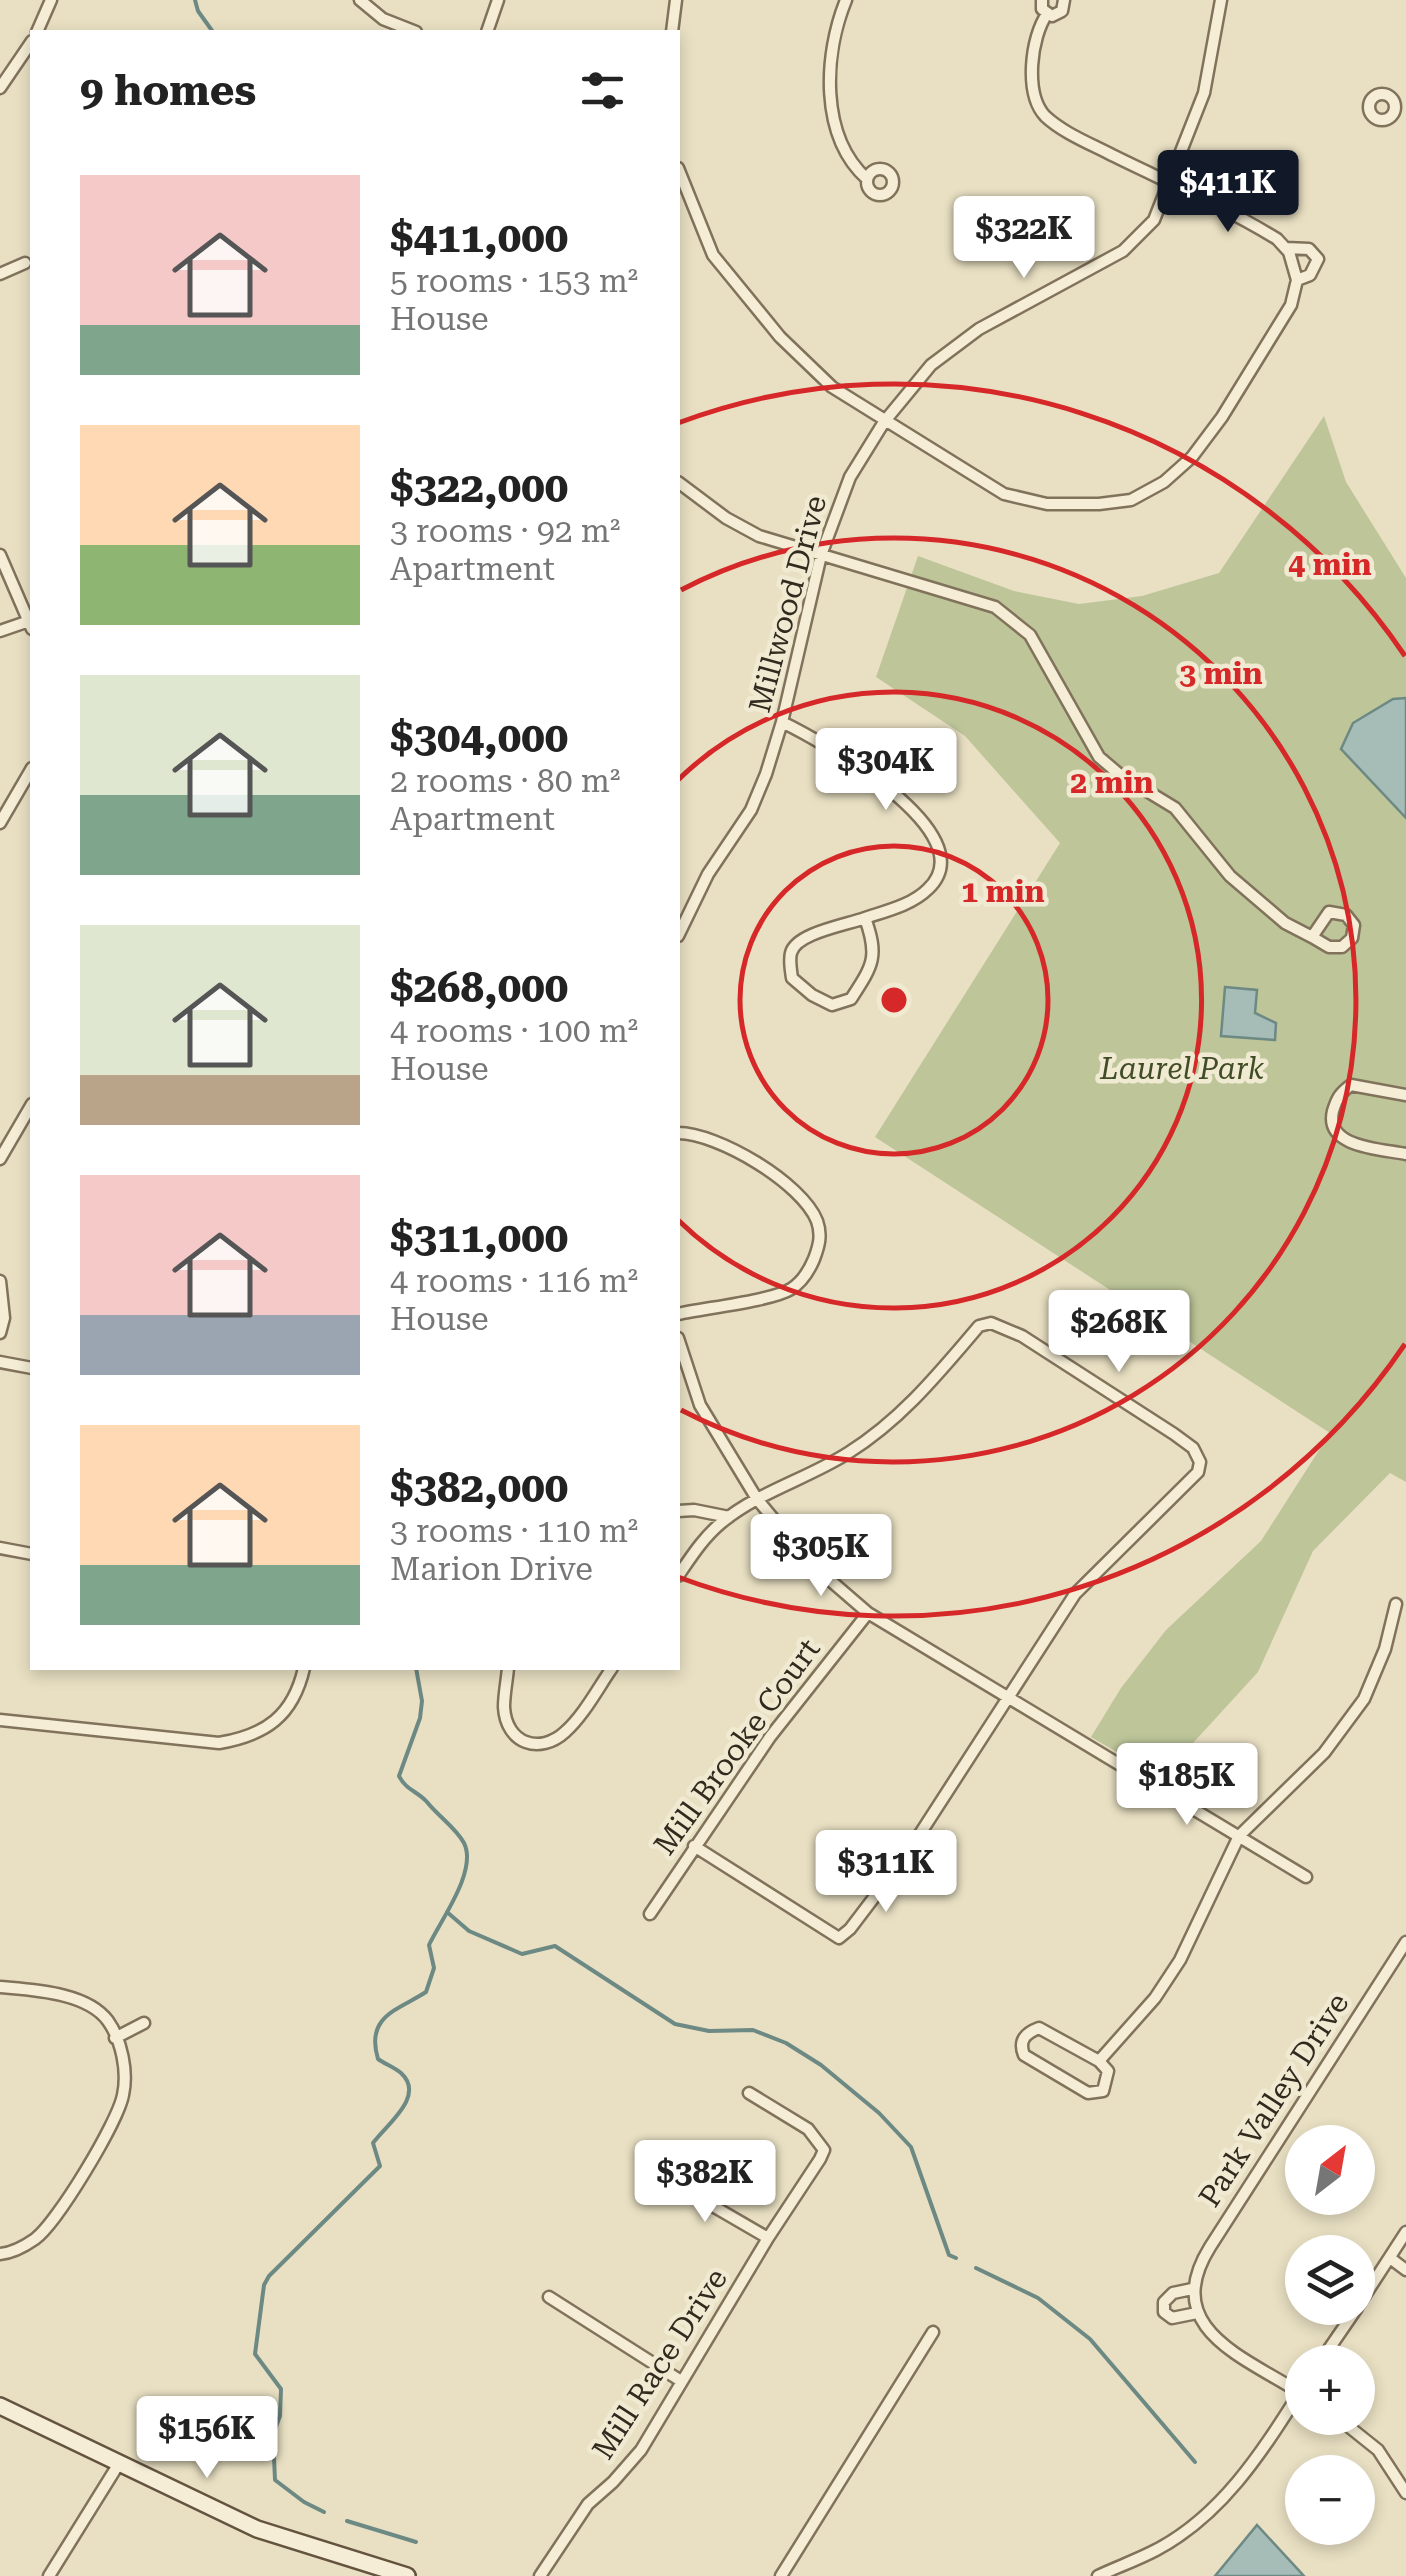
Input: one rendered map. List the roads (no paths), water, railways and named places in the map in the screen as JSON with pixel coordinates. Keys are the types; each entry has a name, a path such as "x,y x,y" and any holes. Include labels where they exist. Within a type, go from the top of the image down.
{"main road":[{"path":"0,2406 256,2529 407,2576"}],"street":[{"path":"38,30 50,0"},
{"path":"360,0 383,19 411,30"},
{"path":"488,30 498,0"},
{"path":"672,30 676,0"},
{"path":"846,0 833,40 831,91 839,138 855,168 867,179"},
{"path":"1042,0 1042,9 1047,14 1059,14 1064,0"},
{"name":"Millwood Drive","path":"680,932 708,874 751,810 782,722 821,555 850,477 884,422 931,365 979,329 1124,251 1154,220 1204,93 1220,0"},
{"path":"680,173 713,255 780,336 832,387 1004,494 1047,504 1131,500 1164,482 1192,456 1222,417 1290,305 1297,280 1286,248 1262,230 1076,136 1043,114 1035,96 1032,68 1036,29 1047,14"},
{"path":"0,88 30,44"},
{"path":"1286,248 1309,249 1318,259 1310,274 1297,280"},
{"path":"0,274 25,263"},
{"path":"680,488 745,530 995,607 1024,629 1099,757 1118,774 1175,808 1230,876 1286,923 1312,936"},
{"path":"0,555 30,621"},
{"path":"0,631 30,623"},
{"path":"782,722 831,747 886,785 936,843 940,863 930,888 907,903 808,936 796,943 790,953 792,978 812,995 832,1004 851,998 875,956 865,918"},
{"path":"0,823 30,771"},
{"path":"1406,1095 1351,1085 1339,1094 1331,1120 1334,1130 1348,1142 1406,1154"},
{"path":"0,1159 30,1107"},
{"path":"680,1132 738,1151 795,1191 816,1218 820,1244 809,1270 787,1292 680,1314"},
{"path":"0,1281 4,1318 0,1334"},
{"path":"680,1573 702,1542 730,1517 757,1499 846,1455 875,1434 930,1384 980,1326 991,1323 1022,1336 1193,1448 1200,1462 1198,1472 1075,1594 907,1854 839,1938 694,1846"},
{"path":"680,1344 700,1405 757,1499 808,1562 868,1613 1306,1877"},
{"path":"0,1362 30,1368"},
{"path":"680,1511 730,1517"},
{"path":"0,1548 30,1554"},
{"path":"1099,2061 1156,1998 1180,1960 1239,1836 1324,1753 1364,1699 1385,1649 1396,1604"},
{"name":"Mill Brooke Court","path":"650,1914 770,1737 868,1613"},
{"path":"0,1720 219,1743 249,1738 275,1723 300,1687 304,1670"},
{"path":"508,1670 504,1707 510,1730 526,1744 542,1745 570,1728 611,1670"},
{"name":"Park Valley Drive","path":"1285,2382 1218,2341 1202,2324 1192,2289 1210,2247 1406,1942"},
{"path":"0,1986 70,1997 99,2013 115,2038 126,2077 123,2099 113,2123 59,2210 38,2238 8,2254 0,2254"},
{"path":"115,2038 144,2022"},
{"path":"1039,2028 1099,2061 1108,2072 1106,2086 1088,2093 1024,2054 1022,2043 1039,2028"},
{"name":"Mill Race Drive","path":"540,2576 588,2504 631,2463 824,2150 808,2129 749,2093"},
{"path":"663,2177 768,2238"},
{"path":"1375,2280 1406,2232"},
{"path":"1390,2258 1406,2270"},
{"name":"Park Valley Drive","path":"1192,2289 1173,2293 1164,2302 1164,2312 1172,2318 1198,2312"},
{"path":"549,2297 681,2381"},
{"path":"781,2576 933,2332"},
{"path":"1098,2576 1159,2548 1229,2494 1285,2419"},
{"path":"1359,2435 1378,2450 1406,2493"},
{"path":"49,2576 118,2465"}],"water":[{"path":"1406,698 1406,818 1341,749 1353,723 1393,699"},
{"path":"1225,987 1257,990 1255,1013 1276,1023 1275,1040 1221,1036"},
{"path":"1257,2525 1304,2576 1215,2576"}],"waterway":[{"path":"195,0 212,30"},
{"path":"324,2512 275,2480 273,2434 280,2416 281,2389 255,2354 264,2285 269,2276 380,2166 373,2143 402,2110 409,2091 401,2073 378,2059 376,2033 387,2016 426,1992 434,1968 429,1945 466,1867 467,1854 461,1838 399,1776 420,1718 422,1701 416,1670"},
{"path":"447,1912 469,1931 522,1954 555,1946 675,2024 709,2031 753,2030 786,2043 821,2065 879,2113 911,2147 949,2255 956,2258"},
{"path":"976,2268 1038,2298 1090,2339 1195,2462"},
{"path":"347,2521 416,2542"}],"park label":[{"name":"Laurel Park","path":"1182,1069"}]}
